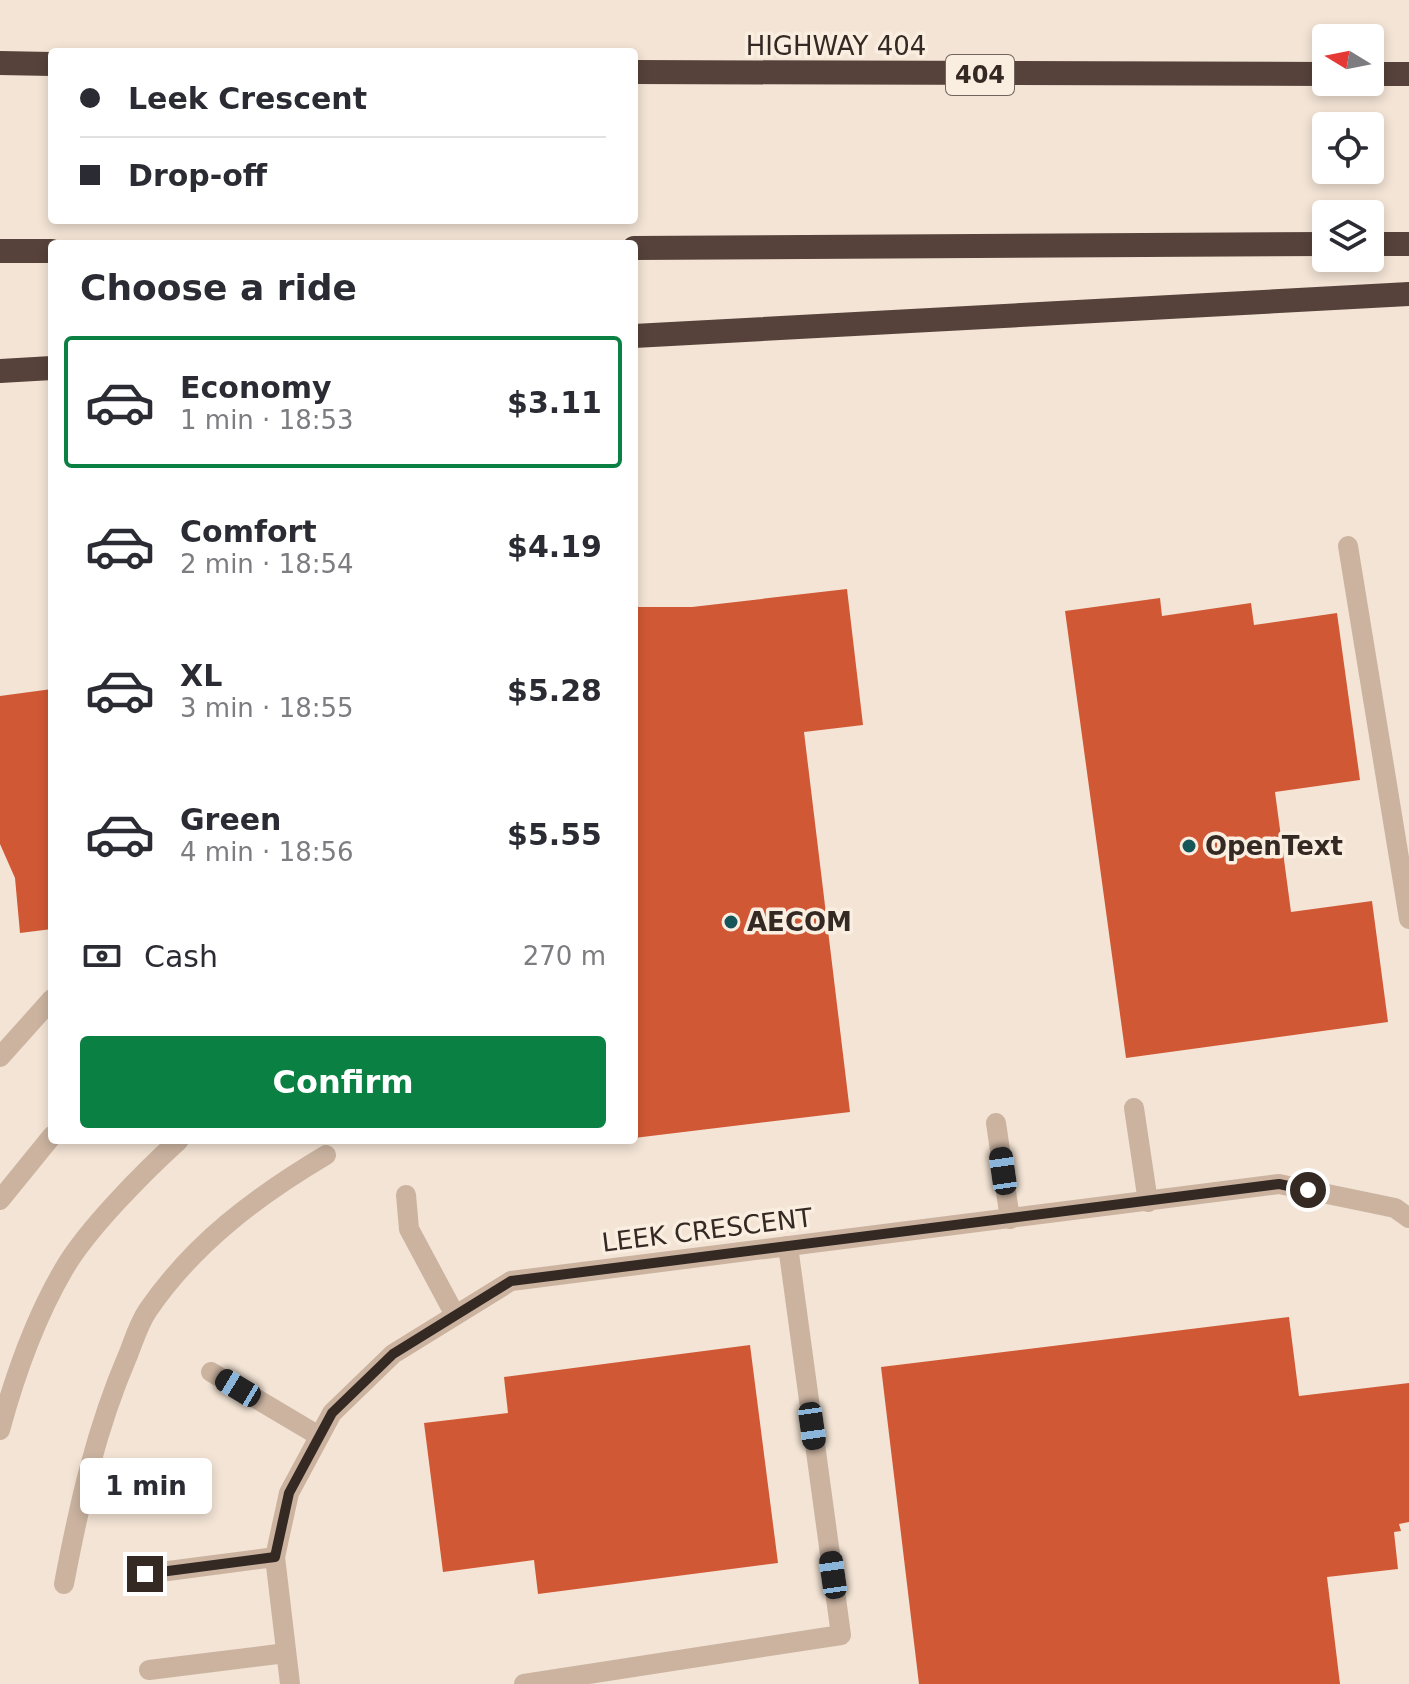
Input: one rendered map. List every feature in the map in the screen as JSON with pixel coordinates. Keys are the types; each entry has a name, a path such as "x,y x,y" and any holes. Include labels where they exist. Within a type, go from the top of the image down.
{"highway":[{"path":"0,63 48,64"},
{"name":"HIGHWAY 404","path":"638,72 1312,74"},
{"path":"1384,74 1409,74"},
{"path":"638,248 1312,244"},
{"path":"1384,244 1409,244"},
{"path":"0,251 48,251"},
{"path":"638,336 1409,294"},
{"path":"0,371 48,368"}],"street":[{"path":"1348,546 1409,919"},
{"path":"0,1057 48,1003"},
{"path":"1134,1108 1148,1202"},
{"path":"996,1123 1010,1219"},
{"path":"0,1200 48,1141"},
{"path":"0,1430 17,1367 64,1268 87,1238 175,1144"},
{"path":"64,1584 83,1481 116,1381 146,1312 199,1247 268,1190 326,1155"},
{"name":"LEEK CRESCENT","path":"290,1684 275,1557 289,1493 319,1436 332,1413 393,1354 511,1281 1279,1184 1395,1208 1409,1218"},
{"path":"406,1195 409,1229 455,1315"},
{"path":"524,1684 841,1635 788,1246"},
{"path":"211,1372 319,1436"},
{"path":"145,1574 275,1557"},
{"path":"149,1670 286,1653"}],"building":[{"name":"AECOM","path":"847,589 863,725 804,732 850,1112 638,1138 638,607 692,607"},
{"name":"OpenText","path":"1160,598 1162,616 1251,603 1254,625 1337,613 1360,780 1275,792 1291,912 1372,901 1388,1022 1126,1058 1065,611"},
{"path":"48,690 48,930 20,933 15,878 0,844 0,696"},
{"path":"1289,1317 1299,1396 1409,1383 1409,1522 1399,1524 1401,1531 1394,1532 1398,1569 1327,1577 1340,1684 919,1684 881,1367"},
{"path":"750,1345 778,1563 538,1594 534,1560 443,1572 424,1423 508,1413 504,1377"}],"place":[{"name":"OpenText","path":"1189,846"},
{"name":"AECOM","path":"731,922"}],"route":[{"path":"145,1574 275,1557 289,1493 332,1413 393,1354 511,1281 1279,1184 1308,1190"}]}
